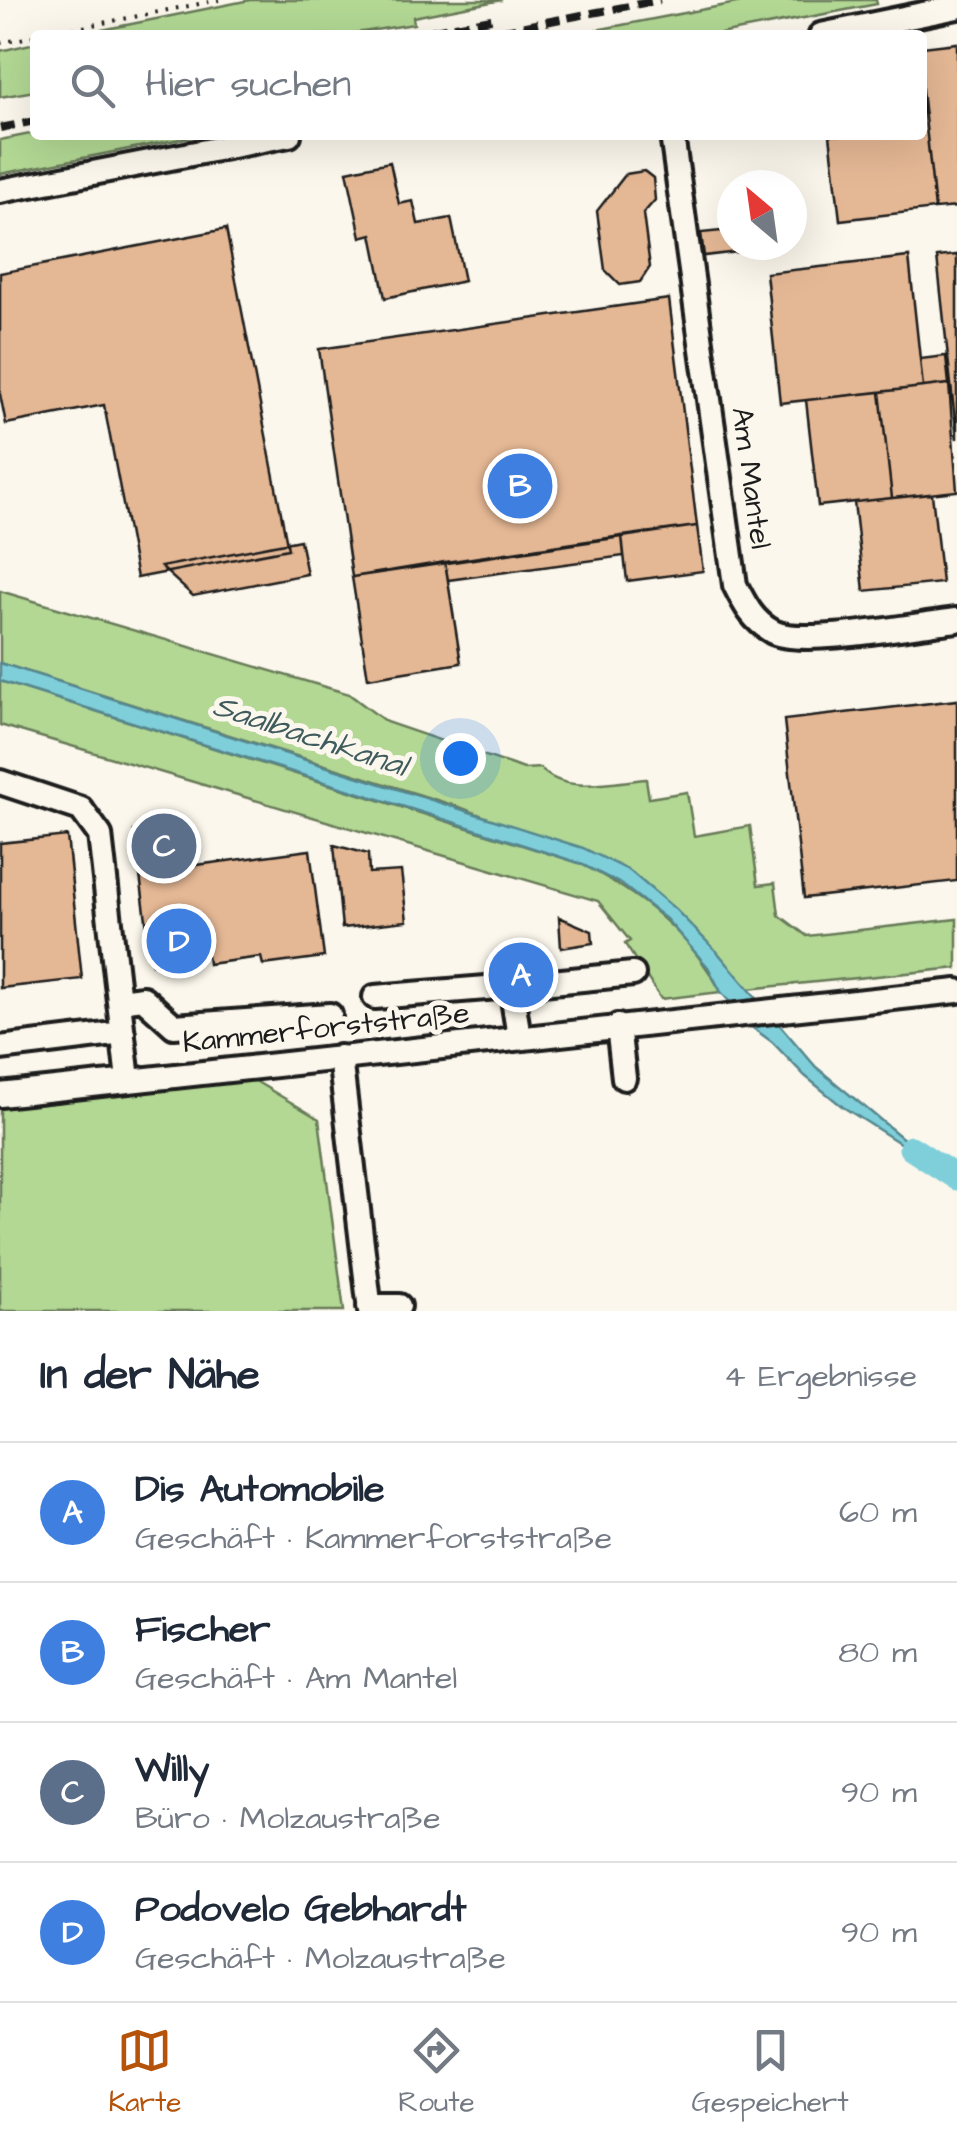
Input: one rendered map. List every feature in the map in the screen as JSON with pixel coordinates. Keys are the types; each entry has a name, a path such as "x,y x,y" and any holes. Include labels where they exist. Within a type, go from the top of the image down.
{"street":[{"path":"844,30 957,7"},
{"path":"0,191 263,140"},
{"name":"Am Mantel","path":"673,140 736,585 751,616 776,633 802,638 957,620"},
{"path":"0,782 81,809 100,835 128,1080"},
{"path":"375,997 633,974"},
{"path":"511,986 519,1037"},
{"name":"Kammerforststraße","path":"0,1095 957,991"},
{"path":"119,1001 143,998 174,1026 330,1015"},
{"path":"618,1026 624,1078"},
{"path":"0,1048 123,1033"},
{"path":"340,1057 370,1309 399,1306"}],"path":[{"path":"68,30 219,0"},
{"path":"0,43 30,37"}],"green space":[{"path":"250,0 502,0 413,17 414,24 375,30 102,30"},
{"path":"752,0 876,0 877,4 741,30 596,30"},
{"path":"30,44 30,92 0,97 0,51"},
{"path":"30,134 30,140 175,140 0,174 0,140"},
{"path":"0,591 349,694 386,722 524,769 540,768 562,782 590,785 646,779 649,798 687,792 694,836 750,826 758,885 775,883 779,915 807,936 957,919 957,968 747,989 674,909 630,872 462,808 0,663"},
{"path":"0,681 579,863 622,887 660,916 694,951 721,992 661,999 625,944 630,941 598,901 0,725"},
{"path":"252,1079 319,1119 344,1311 0,1311 0,1107"}],"water":[{"path":"0,663 583,848 630,871 718,953 816,1067 939,1168 843,1107 805,1076 721,992 708,967 666,919 621,884 579,863 0,681"}],"building":[{"path":"957,43 957,207 935,209 927,136 927,46"},
{"path":"927,136 935,209 840,220 831,140 927,140"},
{"path":"390,162 399,204 413,201 418,224 451,218 464,281 385,298 372,234 361,237 347,171"},
{"path":"644,171 653,178 655,200 643,214 650,267 640,282 620,285 605,270 597,211 626,174"},
{"path":"226,229 288,549 137,578 104,405 6,424 0,394 0,273"},
{"path":"717,231 717,254 704,256 701,233"},
{"path":"957,255 957,439 937,257"},
{"path":"909,257 923,387 780,403 766,273"},
{"path":"669,299 697,526 352,577 319,349"},
{"path":"946,356 949,384 923,387 920,359"},
{"path":"949,384 957,491 892,498 880,392"},
{"path":"880,392 892,498 818,506 806,400"},
{"path":"932,494 942,583 864,591 854,502"},
{"path":"697,526 703,571 627,581 622,536"},
{"path":"622,536 624,556 448,580 445,562"},
{"path":"300,540 307,574 193,596 161,567"},
{"path":"445,562 461,663 368,678 352,577"},
{"path":"957,700 957,881 804,898 784,720"},
{"path":"190,824 196,865 310,850 324,957 263,965 261,957 208,964 207,956 152,964 134,831"},
{"path":"67,836 82,979 0,988 0,843"},
{"path":"334,845 368,854 369,873 401,871 407,921 342,928"},
{"path":"559,917 592,931 593,943 561,948"}],"waterway":[{"name":"Saalbachkanal","path":"911,1148 957,1178"}],"railway":[{"path":"504,30 660,0"},
{"path":"435,30 496,18"},
{"path":"0,128 30,122"}],"place":[{"name":"Fischer","path":"520,486"},
{"name":"Willy","path":"164,846"},
{"name":"Podovelo Gebhardt","path":"179,941"},
{"name":"Dis Automobile","path":"521,975"}]}
